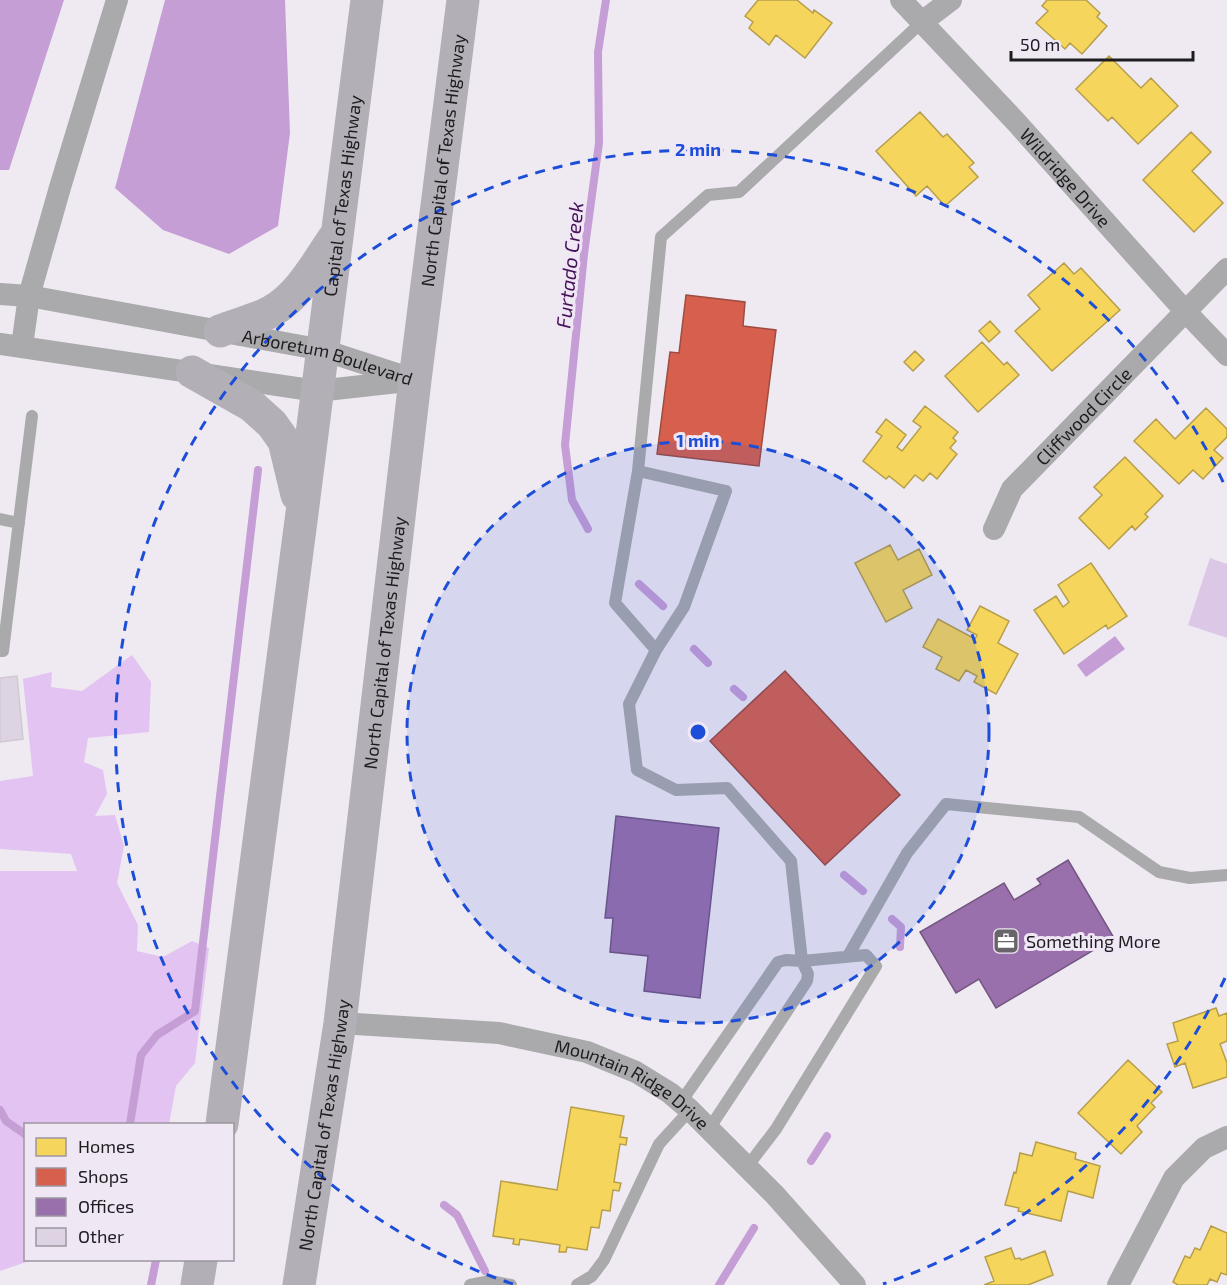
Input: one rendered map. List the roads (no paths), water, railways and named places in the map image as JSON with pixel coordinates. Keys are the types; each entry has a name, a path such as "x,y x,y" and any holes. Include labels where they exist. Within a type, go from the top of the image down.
{"highway":[{"name":"Capital of Texas Highway","path":"318,391 367,0"},
{"name":"North Capital of Texas Highway","path":"299,1285 340,1023 415,380 463,0"},
{"path":"220,331 271,312 292,295 337,234"},
{"path":"192,372 252,406 272,424 284,441 302,513"},
{"path":"222,1123 318,391"},
{"path":"197,1285 201,1261"}],"street":[{"path":"22,346 29,296 117,0"},
{"name":"Wildridge Drive","path":"901,0 1017,123 1227,355"},
{"path":"922,22 951,0"},
{"name":"Cliffwood Circle","path":"994,529 1012,489 1227,269"},
{"name":"Arboretum Boulevard","path":"0,294 29,296 323,350 415,380"},
{"name":"Arboretum Boulevard","path":"0,344 318,391 415,380"},
{"name":"Mountain Ridge Drive","path":"340,1023 499,1033 588,1052 636,1072 670,1093 709,1129 775,1195 855,1285"},
{"path":"1118,1285 1174,1178 1204,1149 1227,1137"}],"lane":[{"path":"656,650 615,603 638,471 661,237 708,195 739,192 922,22"},
{"path":"0,651 3,651 32,416"},
{"path":"638,471 726,491 684,607 656,650 629,704 637,770 676,790 727,788 791,861 802,960 808,974 807,981 709,1129"},
{"path":"0,519 19,523"},
{"path":"848,956 907,853 946,804 1079,817 1159,872 1190,878 1227,875"},
{"path":"577,1285 592,1276 604,1260 659,1144 777,962 866,955 876,966 776,1129 747,1167"},
{"path":"470,1285 490,1281 511,1285"}],"waterway":[{"name":"Furtado Creek","path":"588,529 572,500 565,445 584,254 599,143 598,52 606,0"},
{"path":"130,1123 141,1055 157,1035 195,1011 258,470"},
{"name":"Furtado Creek","path":"639,584 663,606"},
{"name":"Furtado Creek","path":"694,649 708,663"},
{"name":"Furtado Creek","path":"734,689 743,697"},
{"name":"Furtado Creek","path":"844,875 863,891"},
{"name":"Furtado Creek","path":"892,919 901,927 900,947"},
{"path":"0,1110 6,1121 24,1134"},
{"name":"Furtado Creek","path":"811,1161 827,1136"},
{"path":"444,1205 457,1215 485,1271"},
{"name":"Furtado Creek","path":"719,1285 754,1228"},
{"path":"151,1285 156,1261"}],"place":[{"name":"Something More","path":"1006,941"}]}
